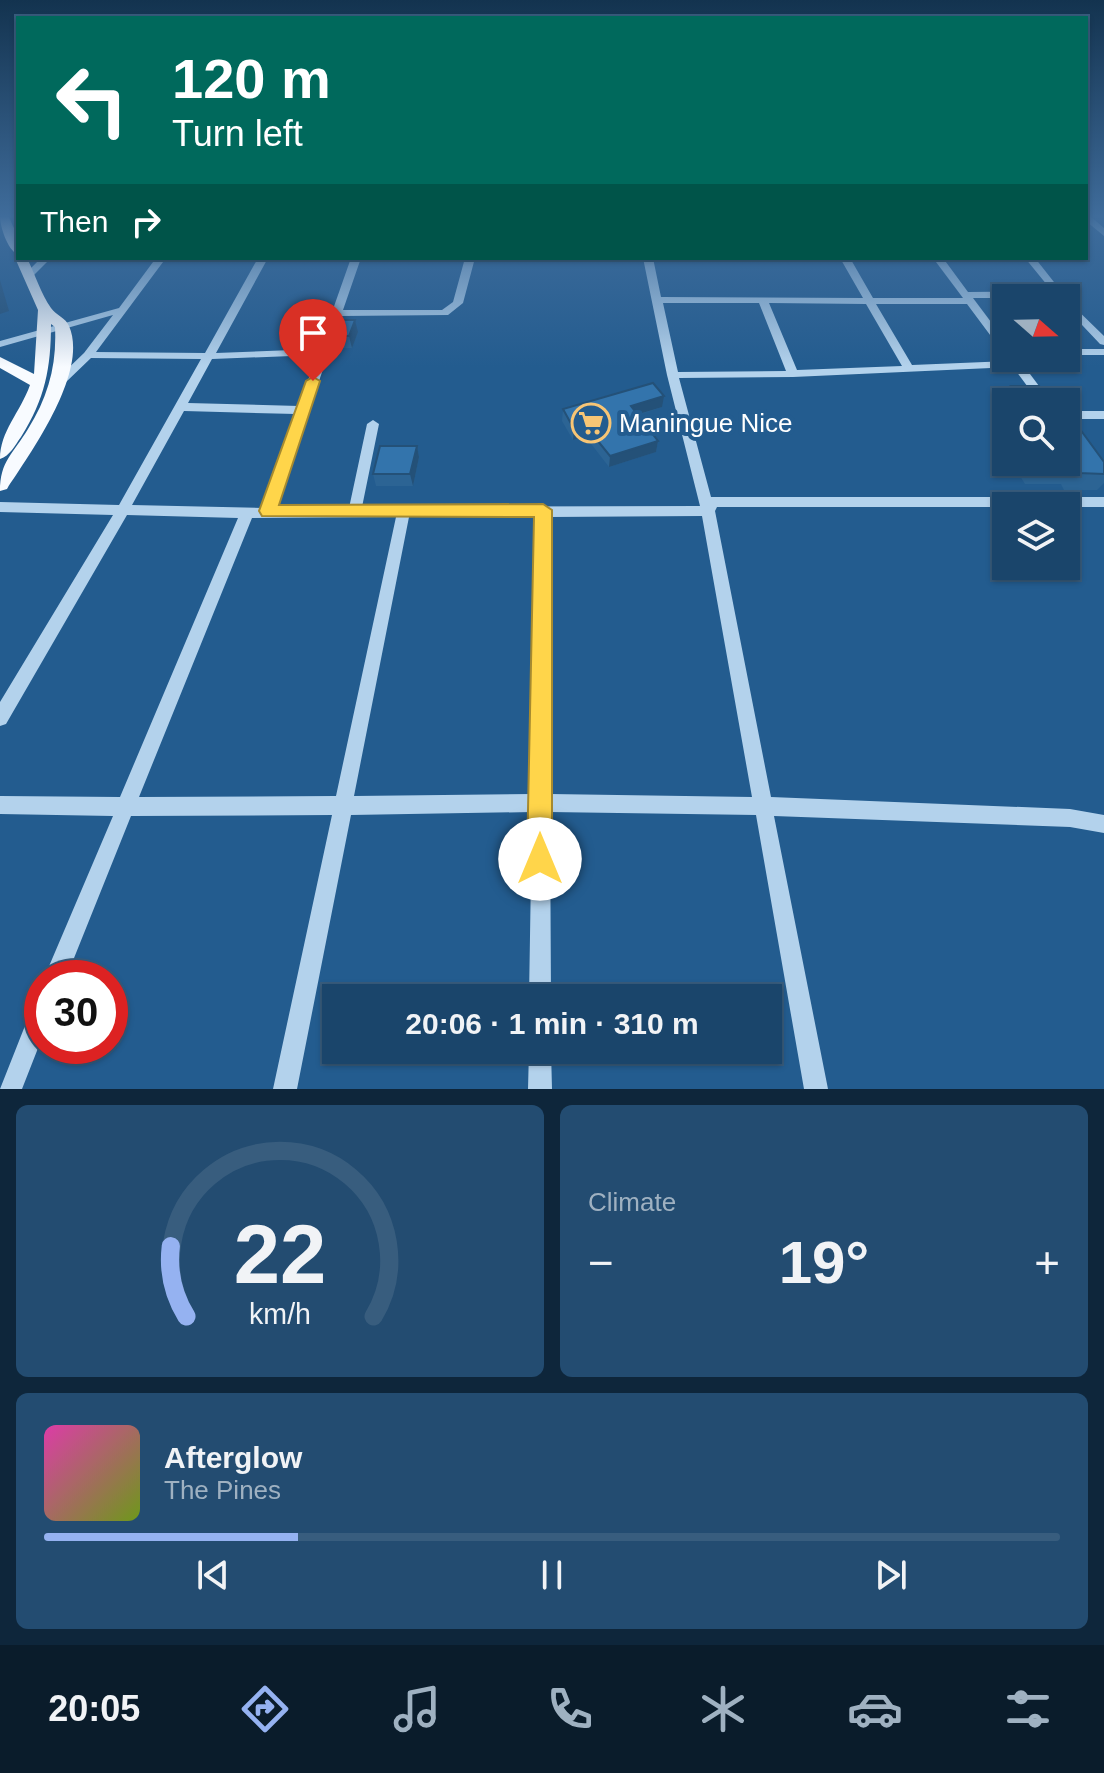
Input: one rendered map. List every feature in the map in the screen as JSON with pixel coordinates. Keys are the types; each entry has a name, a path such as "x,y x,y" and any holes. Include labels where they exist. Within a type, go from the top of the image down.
{"main road":[{"path":"0,484 31,439 61,381 65,343 62,326 45,310 25,266"},
{"path":"0,453 40,384 45,310"},
{"path":"0,362 22,371 40,384"}],"street":[{"path":"29,275 38,266"},
{"path":"61,381 88,355 155,266"},
{"path":"0,718 124,508 259,266"},
{"path":"268,511 353,266"},
{"path":"338,313 444,313 458,303 468,266"},
{"path":"649,266 673,375 708,511 816,1089"},
{"path":"849,266 908,367"},
{"path":"944,266 992,330"},
{"path":"1036,266 1051,284"},
{"path":"656,300 764,303 992,298"},
{"path":"764,303 793,374"},
{"path":"0,344 121,310"},
{"path":"1080,317 1104,342"},
{"path":"88,355 208,356 323,352"},
{"path":"1080,352 1104,352"},
{"path":"673,375 793,374 992,362"},
{"path":"1022,372 1034,388"},
{"path":"181,407 303,410"},
{"path":"1080,415 1104,415"},
{"path":"355,510 373,424"},
{"path":"708,511 712,502 1104,502"},
{"path":"0,507 247,513 355,510 708,511"},
{"path":"540,984 543,510"},
{"path":"285,1089 404,511"},
{"path":"62,960 247,513"},
{"path":"0,805 125,808 540,803 761,806 1070,818 1104,824"},
{"path":"10,1089 24,1055"},
{"path":"540,1064 540,1089"}],"building":[{"path":"336,320 355,320 349,336 330,336"},
{"path":"653,383 664,396 631,406 658,441 610,456 585,425 574,429 563,409"},
{"path":"1011,386 1041,388 1012,388"},
{"path":"1080,429 1104,462 1104,474 1080,473"},
{"path":"380,446 417,446 410,474 373,474"}],"place":[{"name":"Maningue Nice","path":"591,423"}],"route":[{"path":"313,381 268,511 543,510 540,859"}]}
